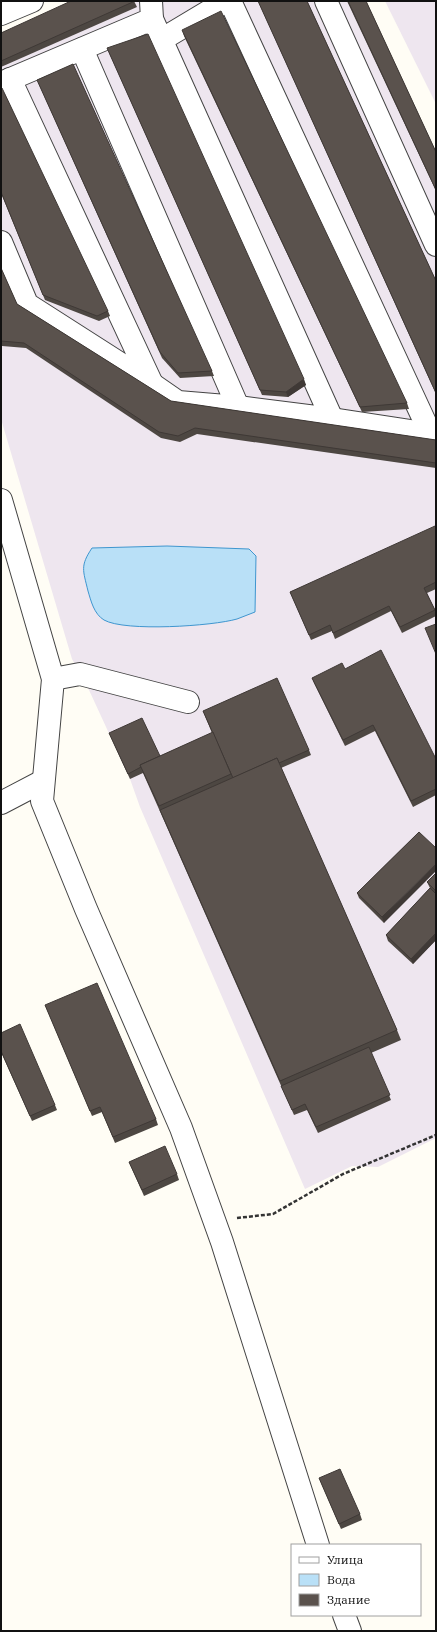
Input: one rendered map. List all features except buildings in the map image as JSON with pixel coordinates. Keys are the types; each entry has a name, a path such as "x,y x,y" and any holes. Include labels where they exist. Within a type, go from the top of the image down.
{"lane":[{"path":"1,14 32,1"},
{"path":"161,40 226,1"},
{"path":"230,1 434,435"},
{"path":"326,1 436,245"},
{"path":"152,384 6,81 82,49 151,10 161,40 332,419"},
{"path":"82,49 238,407"},
{"path":"1,242 27,304 178,402 238,407 332,419 434,435"},
{"path":"1,500 53,679 42,801 89,916 181,1128 213,1220 318,1544"},
{"path":"53,679 80,674 188,702"},
{"path":"1,803 43,781"},
{"path":"344,1616 350,1631"}],"path":[{"path":"213,1220 273,1214 343,1174 436,1135"}],"shaded area":[{"path":"85,1 363,1 436,157 436,1138 378,1167 352,1166 305,1189 140,807 130,779 89,690 72,659 1,419 1,39"},
{"path":"385,1 436,1 436,104"}],"water":[{"path":"167,546 249,549 256,556 255,612 225,622 190,626 130,626 115,624 104,620 95,611 84,573 84,564 92,548"}]}
